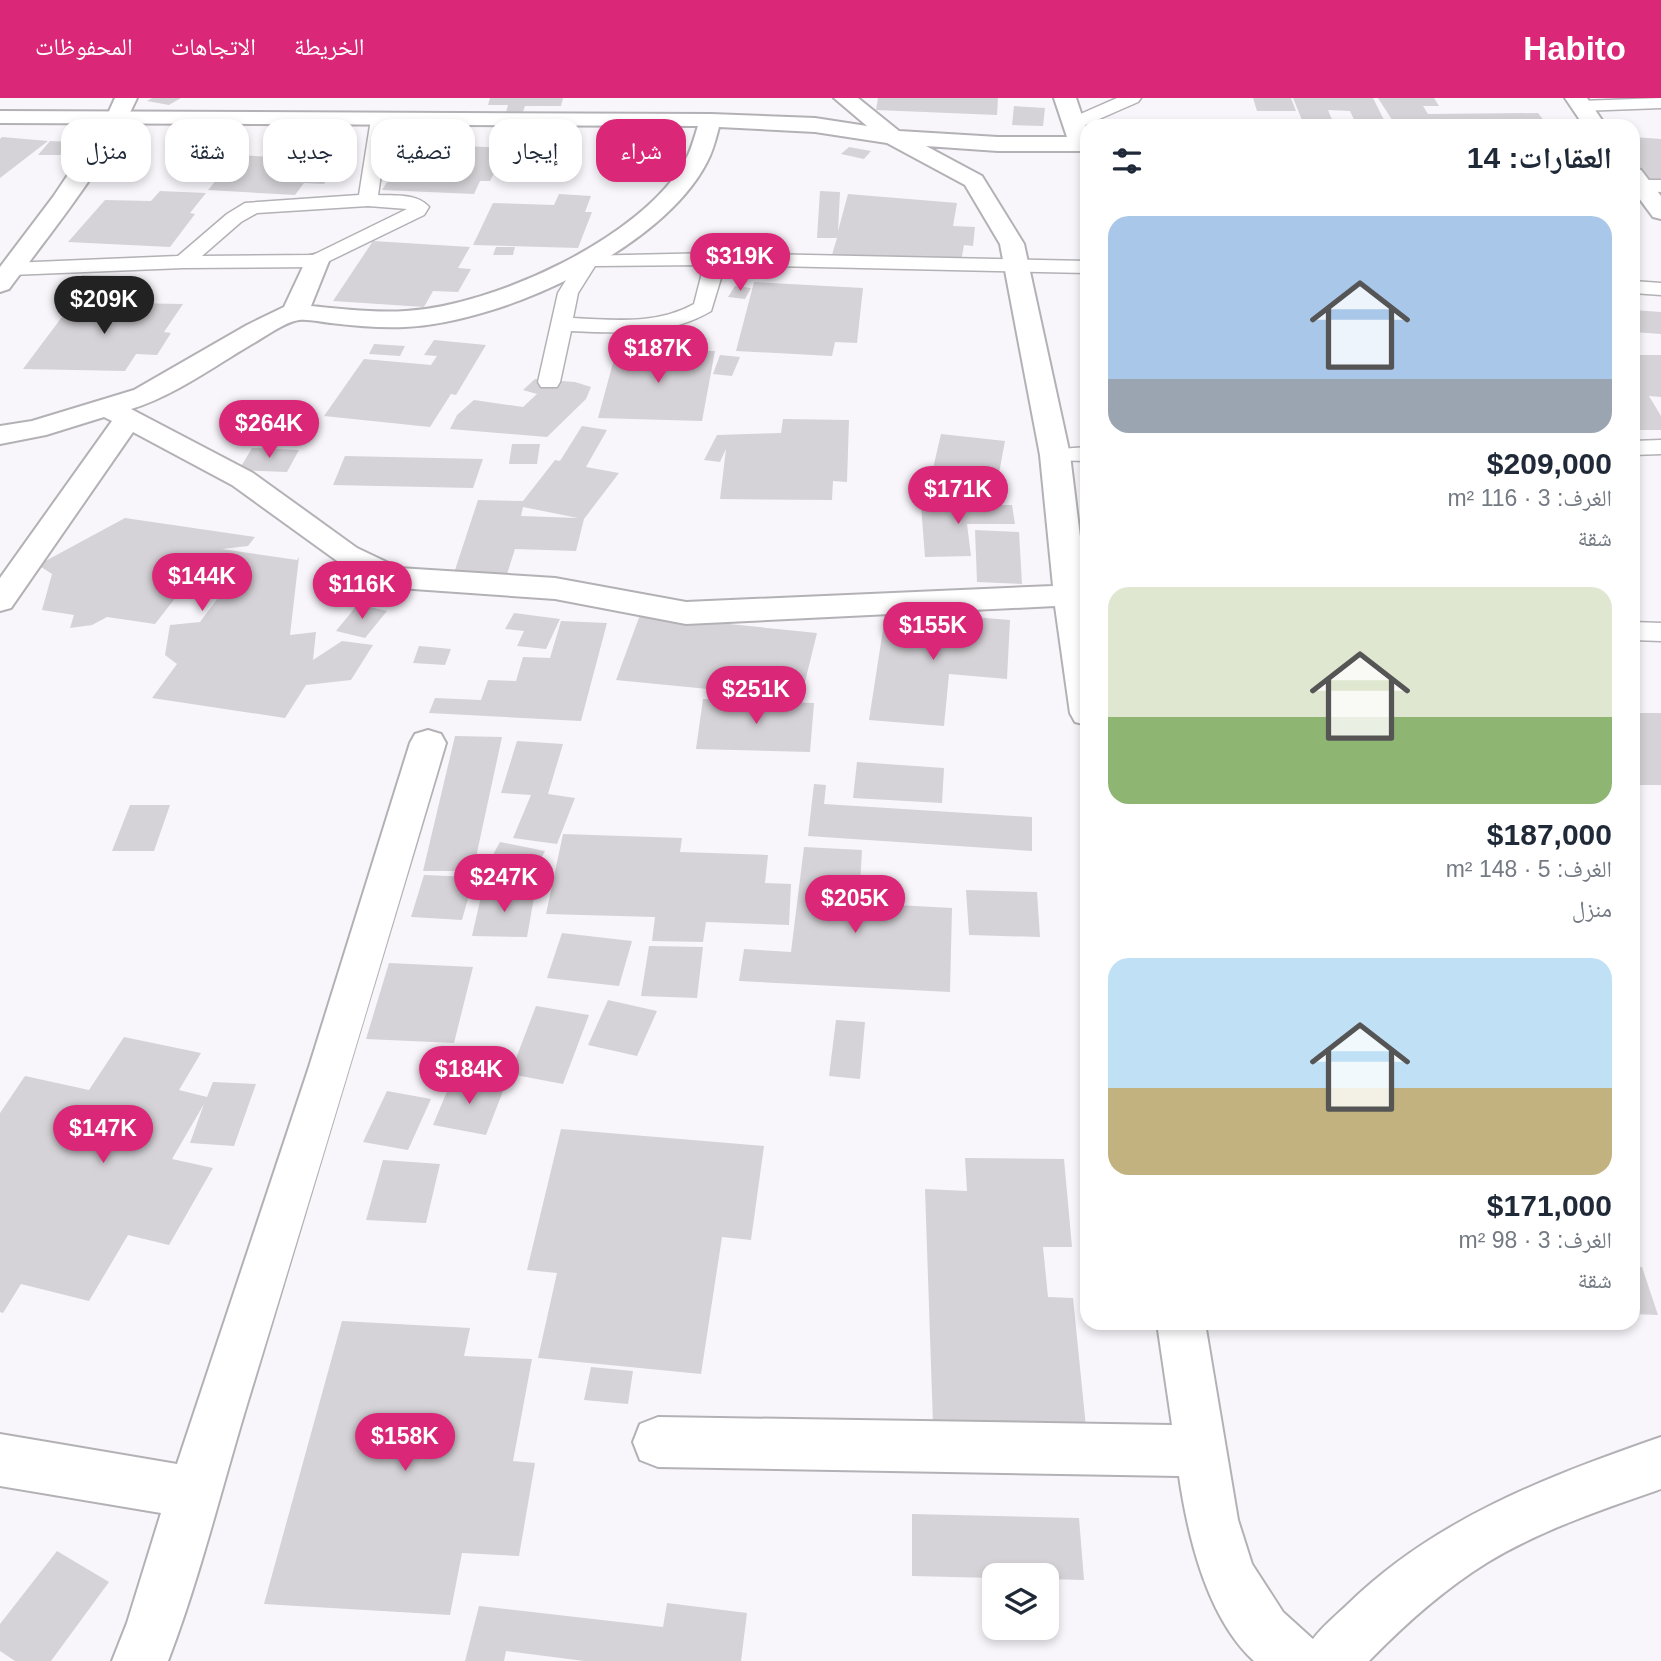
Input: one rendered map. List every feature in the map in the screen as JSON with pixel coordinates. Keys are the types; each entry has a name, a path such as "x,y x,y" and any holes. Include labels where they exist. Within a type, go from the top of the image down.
{"street":[{"path":"845,98 894,137 974,181 1012,244 1055,455 1080,647"},
{"path":"1065,98 1080,135"},
{"path":"1578,102 1590,119"},
{"path":"0,117 121,108 380,119 436,108 815,125 894,137 998,144 1080,137"},
{"path":"6,277 62,201 121,108"},
{"path":"0,435 117,413 256,331 295,312 356,318 406,319 458,312 536,285 588,260 638,226 675,190 696,162 710,120"},
{"path":"1645,182 1661,212"},
{"path":"295,312 317,261"},
{"path":"0,601 117,413"},
{"path":"117,413 215,463 261,491 333,548 379,573 397,577 433,582 513,584 569,590 646,608 686,613 1076,609"},
{"path":"140,1661 155,1623 192,1493 330,1067 428,743"},
{"path":"1182,1330 1212,1520 1229,1577 1263,1632 1295,1661"},
{"path":"658,1442 1201,1451"},
{"path":"1329,1661 1392,1598 1469,1543 1572,1494 1661,1463"},
{"path":"8,1470 192,1493"}],"lane":[{"path":"1105,119 1132,98"},
{"path":"1578,102 1661,103"},
{"path":"368,200 371,180"},
{"path":"6,277 183,262 317,261 414,215 419,206 407,202 368,200 251,207 234,218 183,262"},
{"path":"550,382 568,293 588,260 1080,267"},
{"path":"562,324 636,326 667,323 693,315 704,307 716,260"},
{"path":"1640,288 1661,289"},
{"path":"1640,447 1661,447"},
{"path":"1055,455 1080,454"},
{"path":"1640,631 1661,632"}],"building":[{"path":"152,98 181,98 169,105 147,101"},
{"path":"490,98 563,98 561,106 525,106 523,112 506,112 508,105 488,105"},
{"path":"878,98 998,98 997,115 876,110"},
{"path":"1253,98 1291,98 1296,111 1257,111"},
{"path":"1293,98 1373,98 1384,119 1354,119 1350,111 1328,110 1332,119 1302,119"},
{"path":"1378,98 1434,98 1439,106 1423,106 1428,114 1538,113 1543,119 1392,119"},
{"path":"1014,106 1045,108 1043,126 1012,125"},
{"path":"2,137 48,141 0,178"},
{"path":"1640,138 1661,139 1661,180 1640,179"},
{"path":"50,141 61,142 60,155 38,155"},
{"path":"475,147 489,147 489,181 480,181 474,194 382,190 387,182 475,182"},
{"path":"849,147 871,151 864,159 841,154"},
{"path":"249,156 263,156 263,182 325,182 304,183 295,195 208,190 215,182 249,182"},
{"path":"160,191 206,193 190,213 195,214 170,247 68,242 105,200 151,201"},
{"path":"820,191 840,192 838,231 848,194 957,203 953,226 975,227 973,246 964,245 960,267 831,258 837,238 817,238"},
{"path":"559,194 591,196 585,212 592,212 578,248 473,245 493,203 554,205"},
{"path":"373,241 470,247 458,268 471,269 458,292 433,291 424,307 333,301"},
{"path":"496,247 515,247 513,255 493,255"},
{"path":"82,275 118,276 110,286 74,284"},
{"path":"754,282 863,288 857,343 835,342 832,356 736,351"},
{"path":"735,286 751,288 745,299 728,297"},
{"path":"74,301 183,304 164,332 171,333 157,355 136,354 125,371 23,369"},
{"path":"1640,310 1661,312 1661,334 1640,332"},
{"path":"434,340 486,345 456,395 451,394 430,427 324,416 364,359 431,365 437,356 424,355"},
{"path":"374,344 405,346 400,356 369,354"},
{"path":"617,348 715,351 702,421 598,418"},
{"path":"720,355 740,357 732,376 713,374"},
{"path":"1640,355 1661,355 1661,397 1649,396 1661,416 1661,430 1640,430"},
{"path":"535,379 575,382 591,387 586,399 547,437 450,429 457,415 474,400 523,407 537,394 523,390"},
{"path":"783,419 849,420 847,482 833,481 832,500 720,499 726,449 720,462 704,460 717,435 781,433"},
{"path":"582,426 607,430 586,467 619,473 584,519 576,551 515,549 507,574 454,573 478,500 523,501 555,460 560,461","holes":["523,507 578,518 521,516"]},
{"path":"254,427 308,430 301,443 247,440"},
{"path":"941,434 1005,441 997,484 931,477"},
{"path":"512,444 540,444 537,464 509,464"},
{"path":"252,448 299,450 287,472 239,470"},
{"path":"345,456 483,459 473,488 333,485"},
{"path":"921,505 1012,505 1015,524 967,524 971,556 925,557"},
{"path":"125,518 255,537 248,546 222,549 297,560 299,557 290,635 316,632 313,660 342,641 373,645 351,680 306,685 285,718 152,698 177,664 165,655 170,625 200,622 226,587 180,592 155,624 107,617 92,625 70,628 74,615 42,610 52,574 38,565"},
{"path":"975,530 1019,532 1022,584 977,582"},
{"path":"358,604 387,611 365,638 336,631"},
{"path":"886,610 1010,620 1007,679 949,674 944,726 869,720"},
{"path":"514,613 560,619 546,649 517,646 524,631 505,629"},
{"path":"640,615 817,633 801,698 616,680"},
{"path":"561,621 607,623 581,721 429,713 435,698 481,700 488,680 516,681 523,657 550,658"},
{"path":"419,646 451,649 445,665 413,663"},
{"path":"703,699 814,703 810,752 696,749"},
{"path":"1640,713 1661,713 1661,785 1640,785"},
{"path":"455,736 502,737 473,871 423,871"},
{"path":"517,741 563,744 548,794 575,798 557,844 513,838 531,795 501,793"},
{"path":"857,762 944,768 942,803 853,798"},
{"path":"814,784 826,785 824,804 1032,817 1032,851 808,836"},
{"path":"130,805 170,805 154,851 112,851"},
{"path":"563,834 682,838 680,852 768,855 765,883 791,884 789,925 706,922 703,942 652,941 655,917 546,914"},
{"path":"500,842 545,851 525,891 478,882"},
{"path":"804,847 862,850 859,903 952,908 950,992 739,981 744,949 791,952"},
{"path":"424,875 474,877 462,920 411,917"},
{"path":"966,890 1037,892 1040,937 969,935"},
{"path":"482,892 535,892 527,937 472,936"},
{"path":"562,933 632,941 619,986 547,978"},
{"path":"649,946 703,947 697,998 641,996"},
{"path":"389,963 473,967 454,1043 366,1039"},
{"path":"608,1000 657,1011 637,1056 588,1045"},
{"path":"536,1006 589,1015 563,1084 510,1074"},
{"path":"836,1020 865,1022 860,1079 829,1076"},
{"path":"124,1037 201,1053 179,1090 207,1097 213,1082 256,1084 234,1146 190,1143 204,1104 172,1159 213,1168 169,1245 128,1235 89,1301 21,1284 3,1313 0,1312 0,1113 25,1076 89,1090"},
{"path":"453,1077 505,1086 486,1135 433,1125"},
{"path":"387,1091 431,1099 408,1150 363,1142"},
{"path":"561,1129 764,1146 751,1240 722,1237 701,1374 538,1358 557,1273 527,1270"},
{"path":"965,1158 1064,1159 1072,1247 1043,1247 1048,1297 1073,1298 1086,1427 933,1424 925,1189 967,1191"},
{"path":"383,1160 440,1164 426,1223 366,1220"},
{"path":"1640,1267 1642,1267 1658,1315 1640,1314"},
{"path":"342,1321 470,1328 464,1356 532,1359 513,1461 535,1463 519,1556 462,1553 450,1615 264,1604"},
{"path":"591,1367 633,1371 628,1404 584,1400"},
{"path":"912,1514 1079,1518 1084,1580 1059,1579 1059,1563 982,1563 982,1578 912,1576"},
{"path":"57,1551 109,1582 51,1661 15,1661 0,1651 0,1624"},
{"path":"667,1603 747,1613 741,1661 584,1661 506,1651 504,1661 465,1661 479,1606 663,1627"}]}
